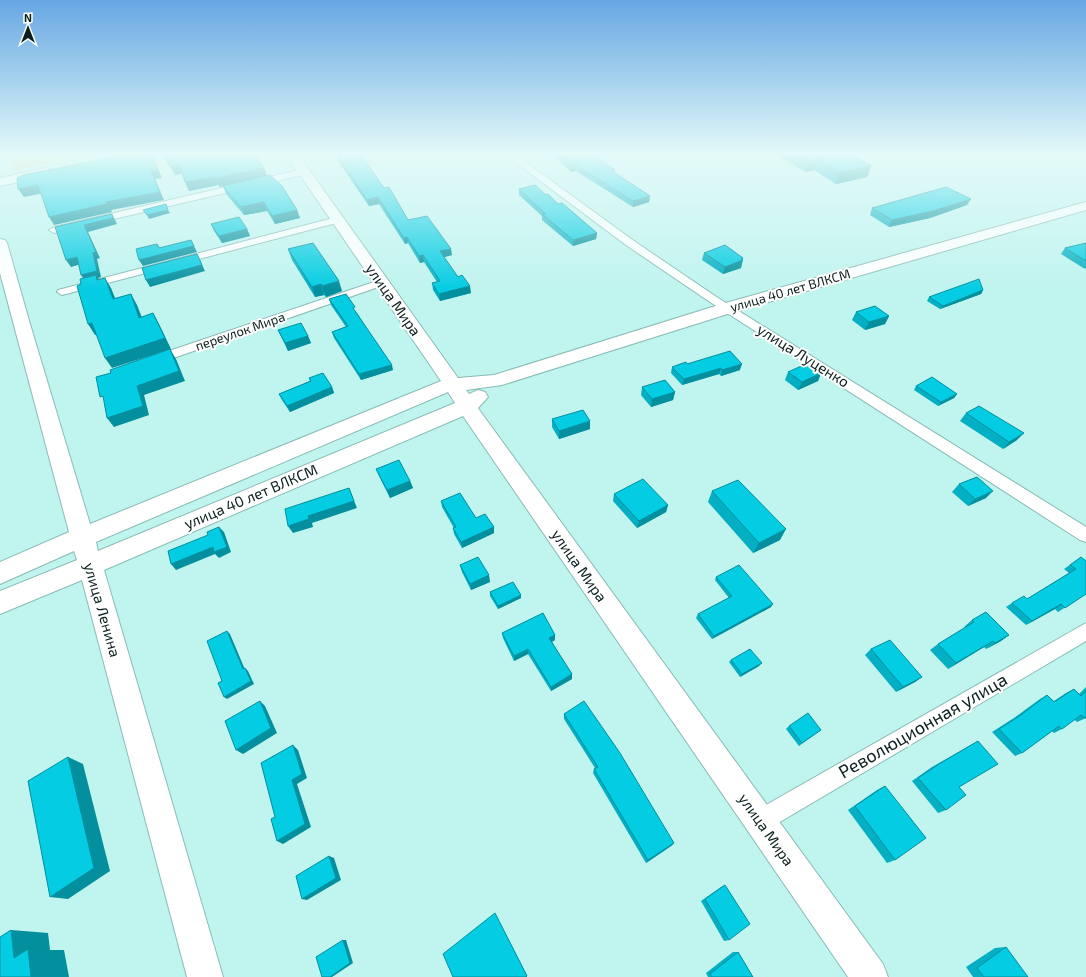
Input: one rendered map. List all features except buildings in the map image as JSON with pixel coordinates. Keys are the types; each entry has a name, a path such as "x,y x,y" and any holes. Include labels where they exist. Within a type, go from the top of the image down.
{"street":[{"path":"54,230 168,199"},
{"name":"улица Мира","path":"322,199 870,977"},
{"name":"улица Луценко","path":"569,199 630,243 728,308 1086,535"},
{"name":"улица 40 лет ВЛКСМ","path":"0,573 81,537 440,388 453,385 495,381 728,308 1086,206"},
{"path":"62,292 337,220"},
{"name":"улица Ленина","path":"0,243 21,324 47,410 81,537 205,977"},
{"name":"переулок Мира","path":"143,364 380,283"},
{"name":"улица 40 лет ВЛКСМ","path":"0,603 467,406 495,381"},
{"name":"Революционная улица","path":"760,821 1086,631"}]}
